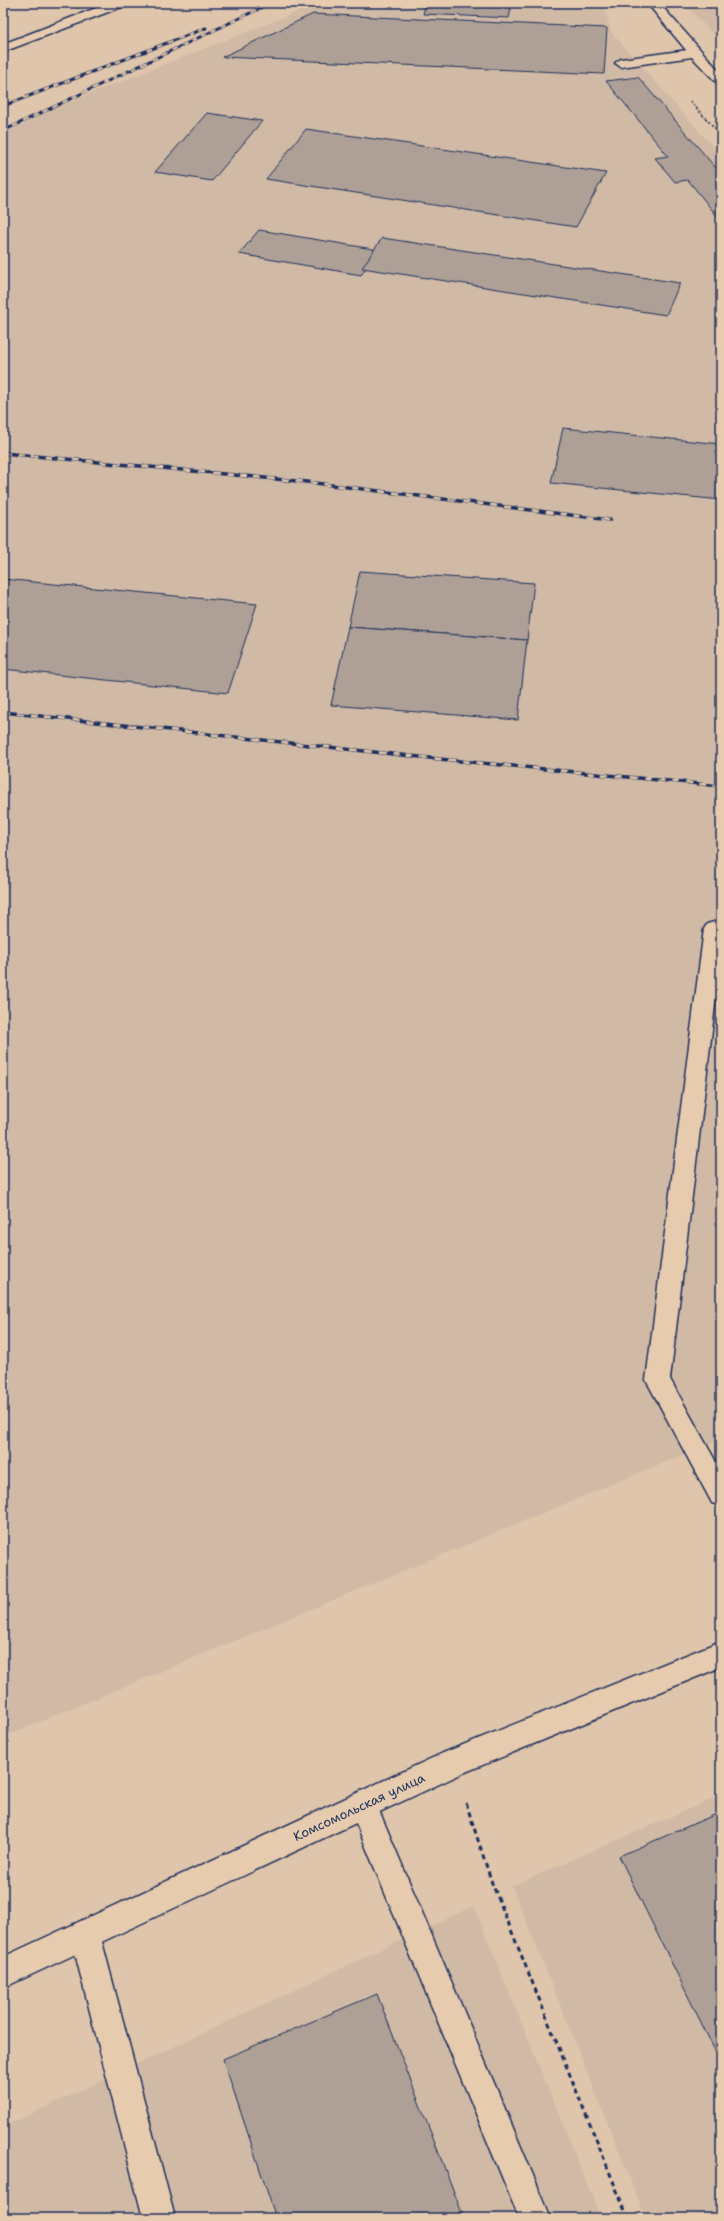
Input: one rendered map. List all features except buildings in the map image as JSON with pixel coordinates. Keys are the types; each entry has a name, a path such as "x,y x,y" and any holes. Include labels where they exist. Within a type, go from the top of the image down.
{"street":[{"path":"3,48 120,3"},
{"path":"653,3 695,53 721,80"},
{"path":"621,63 695,53"},
{"path":"714,930 658,1380 721,1495"},
{"name":"Комсомольская улица","path":"3,1973 453,1763 721,1654"},
{"path":"363,1806 535,2218"},
{"path":"85,1934 159,2218"}],"path":[{"path":"453,1763 492,1882 628,2218"}],"shaded area":[{"path":"320,3 603,3 611,32 721,156 721,1439 3,1737 3,128"},
{"path":"683,3 721,3 721,42"},
{"path":"721,1795 721,2218 646,2218 512,1886"},
{"path":"474,1906 601,2218 3,2218 3,2127"}],"railway":[{"path":"3,131 267,5"},
{"path":"3,106 206,28"},
{"path":"3,453 307,482 610,520"},
{"path":"3,712 429,758 721,786"}]}
